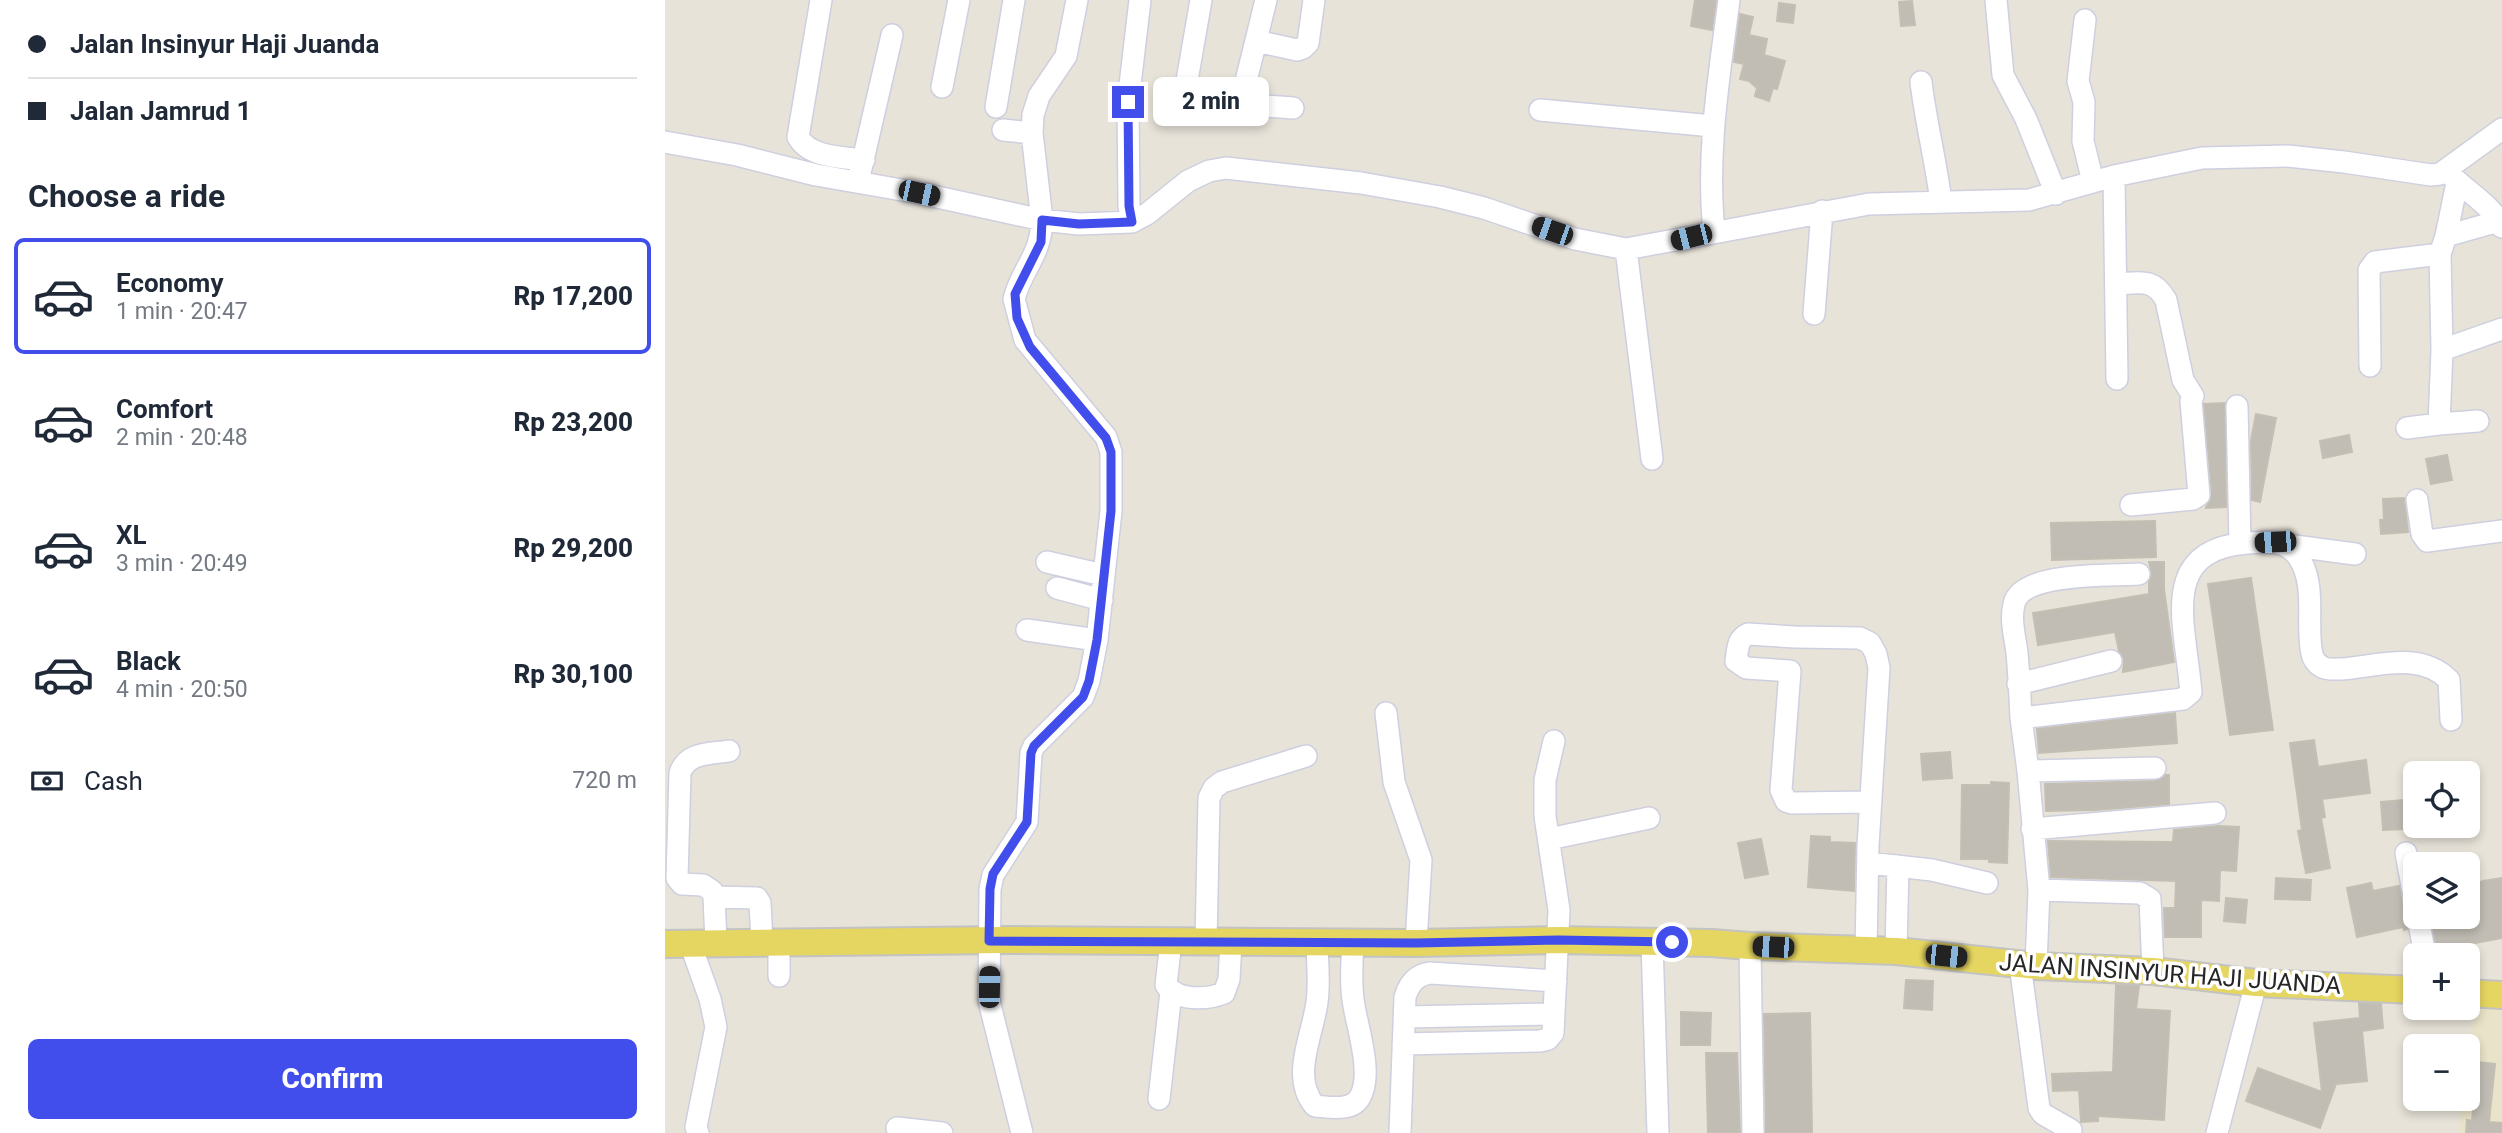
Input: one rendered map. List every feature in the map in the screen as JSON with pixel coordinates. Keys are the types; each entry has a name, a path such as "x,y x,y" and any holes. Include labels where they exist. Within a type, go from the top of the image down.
{"main road":[{"name":"JALAN INSINYUR HAJI JUANDA","path":"677,944 989,941 1416,943 1558,940 1711,943 1896,951 2028,965 2153,971 2256,983 2403,989"},
{"path":"2480,994 2502,995"}],"street":[{"path":"821,0 798,137 810,149 821,153 864,160"},
{"path":"942,87 959,0"},
{"path":"996,107 1014,0"},
{"path":"1022,1133 989,1002 990,889 993,874 1027,822 1031,753 1034,746 1083,697 1089,681 1097,640 1111,511 1111,452 1102,432 1025,340 1015,304 1015,294 1041,242 1042,220 1032,133 1033,115 1037,101 1068,49 1077,0"},
{"path":"1132,222 1129,206 1128,102 1140,0"},
{"path":"1182,109 1201,0"},
{"path":"1266,0 1244,89 1245,99 1253,105 1293,108"},
{"path":"1256,41 1297,50 1303,48 1308,43 1314,0"},
{"path":"1714,231 1711,206 1713,126 1729,0"},
{"path":"1996,0 2003,75 2026,119 2056,194"},
{"path":"2085,20 2078,81 2084,102 2083,141 2104,179 2116,284 2117,379"},
{"path":"856,183 864,160 892,35"},
{"path":"1921,82 1941,202"},
{"path":"1540,110 1713,126"},
{"path":"2439,424 2443,245 2452,177 2502,129"},
{"path":"1003,130 1032,133"},
{"path":"665,142 1042,220 1079,224 1132,222 1147,214 1188,181 1209,171 1226,168 1361,183 1440,197 1484,208 1576,239 1626,248 1869,204 2019,201 2202,158 2288,156 2452,177 2484,204 2501,224 2443,245 2372,264 2369,270 2370,366"},
{"path":"1814,314 1822,211"},
{"path":"1626,248 1652,459"},
{"path":"2116,284 2150,283 2162,293 2166,300 2183,380 2193,397 2191,401 2199,495 2193,499 2131,505"},
{"path":"2442,350 2502,330"},
{"path":"2237,406 2239,544"},
{"path":"2407,428 2478,421"},
{"path":"2417,500 2422,534 2427,541 2502,531"},
{"path":"2021,718 2183,699 2188,696 2191,692 2182,597 2188,574 2199,558 2213,550 2239,544 2275,542 2355,554"},
{"path":"2287,545 2298,558 2306,575 2310,600 2312,655 2317,664 2324,669 2337,669 2401,662 2433,668 2449,680 2451,720"},
{"path":"1047,562 1103,575"},
{"path":"2071,1130 2043,1114 2039,1108 2028,965 2039,890 2012,621 2014,601 2021,592 2045,580 2139,574"},
{"path":"1057,589 1102,600"},
{"path":"1027,630 1097,640"},
{"path":"1790,671 1740,666 1736,661 1739,641 1748,634 1860,638 1870,643 1876,653 1879,668 1866,950"},
{"path":"1795,637 1781,790 1783,797 1792,803 1871,802"},
{"path":"2018,684 2111,661"},
{"path":"1386,713 1394,782 1421,860 1416,943"},
{"path":"1403,1044 1540,1041 1548,1039 1553,1033 1559,909 1545,816 1545,780 1553,741"},
{"path":"716,942 714,897 708,887 672,888 680,773 683,766 696,756 729,751"},
{"path":"1171,942 1165,979 1171,992 1180,996 1217,996 1224,993 1229,979 1219,942 1209,798 1214,788 1222,782 1306,756"},
{"path":"2028,771 2155,768"},
{"path":"2032,829 2215,814"},
{"path":"1549,839 1649,818"},
{"path":"1869,863 1950,874 1987,883"},
{"path":"1896,951 1898,866"},
{"path":"2039,890 2140,893 2150,900 2153,971"},
{"path":"714,897 757,898 761,903 779,976"},
{"path":"1317,942 1317,1000 1303,1076 1306,1096 1315,1106 1343,1107 1361,1096 1364,1075 1363,1043 1353,1004 1353,941"},
{"path":"1652,942 1658,1133"},
{"path":"677,944 710,999 716,1027 696,1127 698,1133"},
{"path":"1750,946 1753,1133"},
{"path":"1400,1133 1407,990 1412,981 1420,975 1556,981"},
{"path":"2217,1133 2256,983"},
{"path":"1159,1099 1171,992"},
{"path":"1317,1000 1353,1004"},
{"path":"1405,1017 1553,1014"},
{"path":"897,1128 942,1133"}],"shaded area":[{"path":"2480,1004 2502,1006 2502,1133 2458,1133 2461,1111 2480,1111 2480,1034 2471,1034 2473,1020 2480,1020"}],"building":[{"path":"1695,0 1716,0 1712,30 1691,26"},
{"path":"1912,1 1915,25 1901,26 1899,2"},
{"path":"1779,3 1795,5 1793,23 1777,21"},
{"path":"1740,14 1753,17 1749,35 1767,39 1764,55 1785,61 1777,89 1773,88 1769,101 1755,96 1757,88 1749,81 1740,79 1744,64 1734,62"},
{"path":"2225,403 2226,507 2206,508 2212,494 2204,404"},
{"path":"2256,414 2276,418 2260,502 2252,500 2251,440"},
{"path":"2349,435 2352,452 2323,458 2320,441"},
{"path":"2447,455 2452,480 2431,484 2426,459"},
{"path":"2404,498 2408,532 2381,534 2380,520 2384,520 2383,499"},
{"path":"2155,521 2156,557 2052,560 2051,523"},
{"path":"2149,562 2164,562 2164,589 2174,662 2123,672 2124,659 2119,651 2115,632 2038,645 2033,613 2149,594 2152,574"},
{"path":"2251,578 2273,730 2230,735 2208,584"},
{"path":"2175,713 2177,743 2039,753 2037,729"},
{"path":"2314,740 2318,767 2366,760 2370,793 2322,799 2325,817 2321,818 2330,868 2306,873 2298,831 2302,830 2290,743"},
{"path":"1950,752 1952,778 1923,780 1921,754"},
{"path":"2169,775 2169,804 2046,811 2045,784 2155,781"},
{"path":"1991,782 2009,783 2007,863 1989,862 1989,859 1961,859 1962,785 1991,785"},
{"path":"2403,800 2403,829 2383,830 2381,802"},
{"path":"2239,827 2236,871 2220,870 2219,901 2201,900 2201,937 2165,937 2164,908 2175,908 2176,881 2051,877 2048,841 2173,842 2174,830"},
{"path":"1811,836 1830,837 1830,842 1855,843 1854,891 1808,887"},
{"path":"1761,839 1768,874 1745,878 1738,843"},
{"path":"2276,878 2311,880 2310,900 2275,899"},
{"path":"2502,878 2502,938 2475,943 2436,943 2433,929 2480,929 2480,882"},
{"path":"2371,883 2373,891 2399,886 2403,905 2403,927 2357,937 2347,888"},
{"path":"2226,898 2247,900 2245,923 2224,921"},
{"path":"1906,980 1933,981 1932,1010 1904,1008"},
{"path":"2116,985 2139,986 2136,1009 2170,1011 2164,1120 2098,1116 2098,1121 2081,1122 2079,1090 2053,1091 2052,1074 2113,1072"},
{"path":"2359,1003 2381,1004 2383,1028 2362,1031 2367,1081 2336,1084 2320,1128 2246,1101 2258,1068 2322,1092 2314,1023 2360,1018"},
{"path":"1681,1012 1711,1013 1710,1045 1681,1045"},
{"path":"1810,1013 1812,1133 1766,1133 1764,1014"},
{"path":"1706,1053 1737,1053 1740,1133 1708,1133"},
{"path":"2480,1062 2495,1064 2489,1122 2502,1123 2502,1133 2466,1133 2467,1120 2472,1121 2473,1111 2480,1111"}],"route":[{"path":"1128,102 1129,206 1132,222 1079,224 1042,220 1041,242 1014,299 1025,340 1106,438 1111,452 1111,511 1097,640 1089,681 1083,697 1034,746 1031,753 1030,811 1022,833 993,874 990,889 989,941 1672,942"}]}
